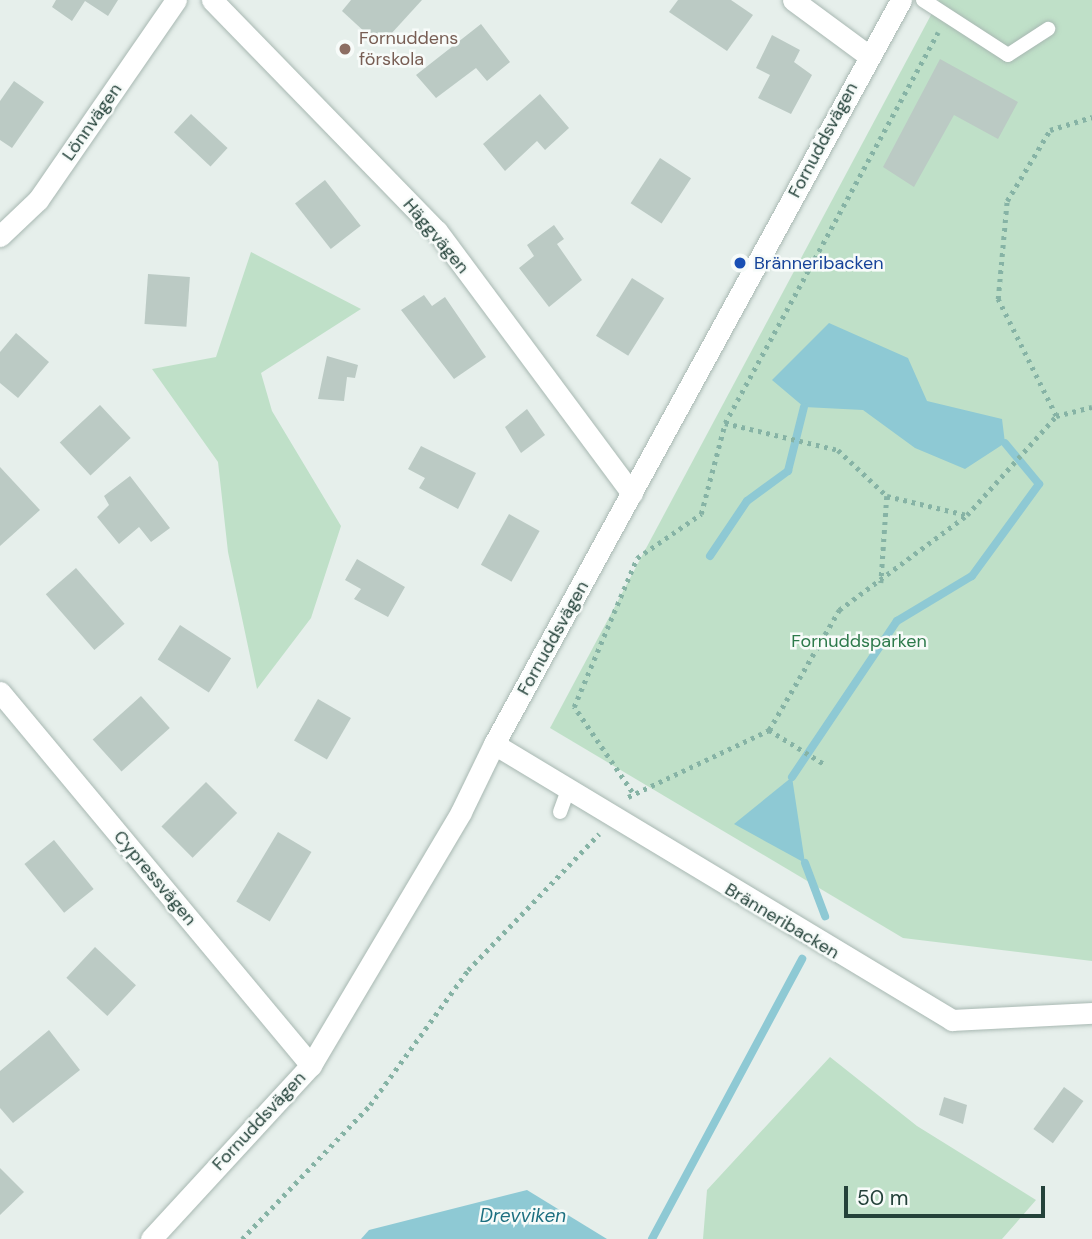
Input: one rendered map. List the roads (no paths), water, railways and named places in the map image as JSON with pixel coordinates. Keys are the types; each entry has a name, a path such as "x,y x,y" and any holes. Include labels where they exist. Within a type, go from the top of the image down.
{"street":[{"name":"Lönnvägen","path":"0,236 38,200 176,0"},
{"name":"Häggvägen","path":"212,0 437,231 632,494"},
{"path":"793,0 869,56"},
{"name":"Fornuddsvägen","path":"151,1239 311,1065 461,813 494,744 901,0"},
{"name":"Cypressvägen","path":"0,692 311,1065"},
{"name":"Bränneribacken","path":"494,744 952,1020 1092,1013"}],"lane":[{"path":"922,0 945,18 1008,55 1048,29"},
{"path":"559,811 568,790"}],"water":[{"path":"829,323 908,358 927,401 1002,419 1005,443 965,469 915,448 863,410 804,407 772,380"},
{"path":"792,777 805,863 734,824"},
{"name":"Drevviken","path":"527,1190 607,1239 361,1239 369,1230"}],"waterway":[{"path":"710,556 747,501 788,471 804,407"},
{"path":"792,777 897,621 972,576 1039,484 1005,443"},
{"path":"805,863 825,916"},
{"path":"652,1239 802,959"}],"place":[{"name":"Fornuddens förskola","path":"345,49"},
{"name":"Bränneribacken","path":"740,263"}],"park label":[{"name":"Fornuddsparken","path":"859,641"}]}
